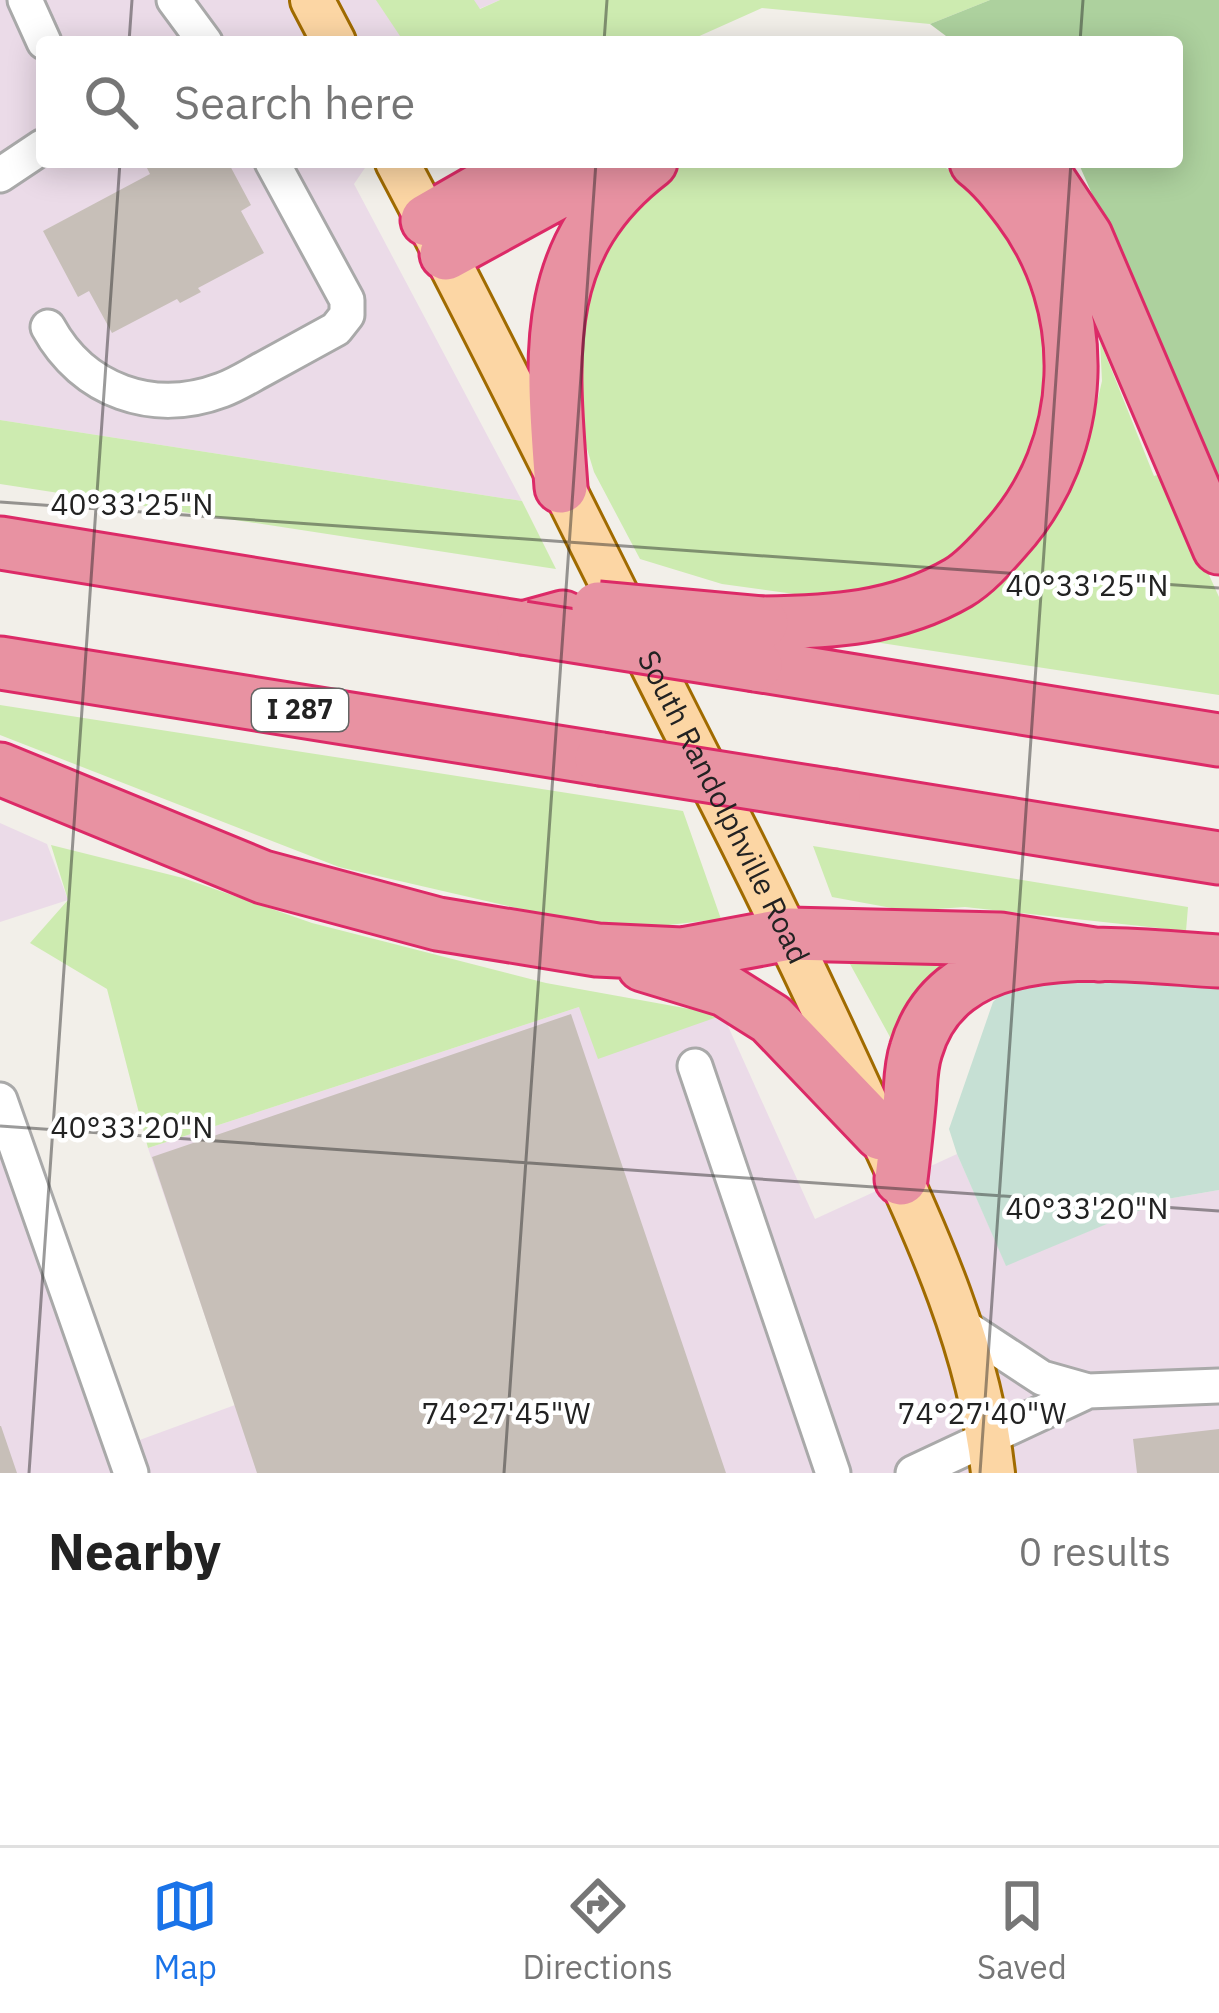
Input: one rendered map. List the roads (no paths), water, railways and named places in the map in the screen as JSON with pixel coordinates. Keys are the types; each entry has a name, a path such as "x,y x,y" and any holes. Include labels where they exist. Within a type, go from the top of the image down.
{"highway":[{"path":"436,237 521,168"},
{"path":"436,237 600,168"},
{"path":"561,487 554,390 559,305 572,266 603,210 643,168"},
{"path":"759,644 830,622 878,616 962,581 1023,519 1044,482 1069,412 1073,350 1063,293 1047,251 1029,223 982,168"},
{"path":"1041,168 1086,236 1219,548"},
{"path":"0,543 523,628 759,644 1219,740"},
{"name":"I 287","path":"0,663 1219,858"},
{"path":"0,769 263,877 438,924 597,950 682,954 789,934 1000,939 1100,955"},
{"path":"597,950 725,990 771,1019 891,1156"},
{"path":"891,1156 917,1045 942,1004 978,976 1004,964 1042,956 1219,961"}],"main road":[{"path":"312,0 331,36"},
{"name":"South Randolphville Road","path":"400,168 789,934 938,1263 981,1391 991,1454"}],"lane":[{"path":"26,0 41,36"},
{"path":"174,0 201,36"},
{"path":"0,176 36,151"},
{"path":"48,327 57,344 112,390 163,400 223,390 336,329 346,315 346,301 275,168"},
{"path":"695,1066 833,1473"},
{"path":"0,1100 131,1473"},
{"path":"960,1324 1042,1378 1088,1390 1219,1386"},
{"path":"913,1473 991,1454 1088,1390"}]}
